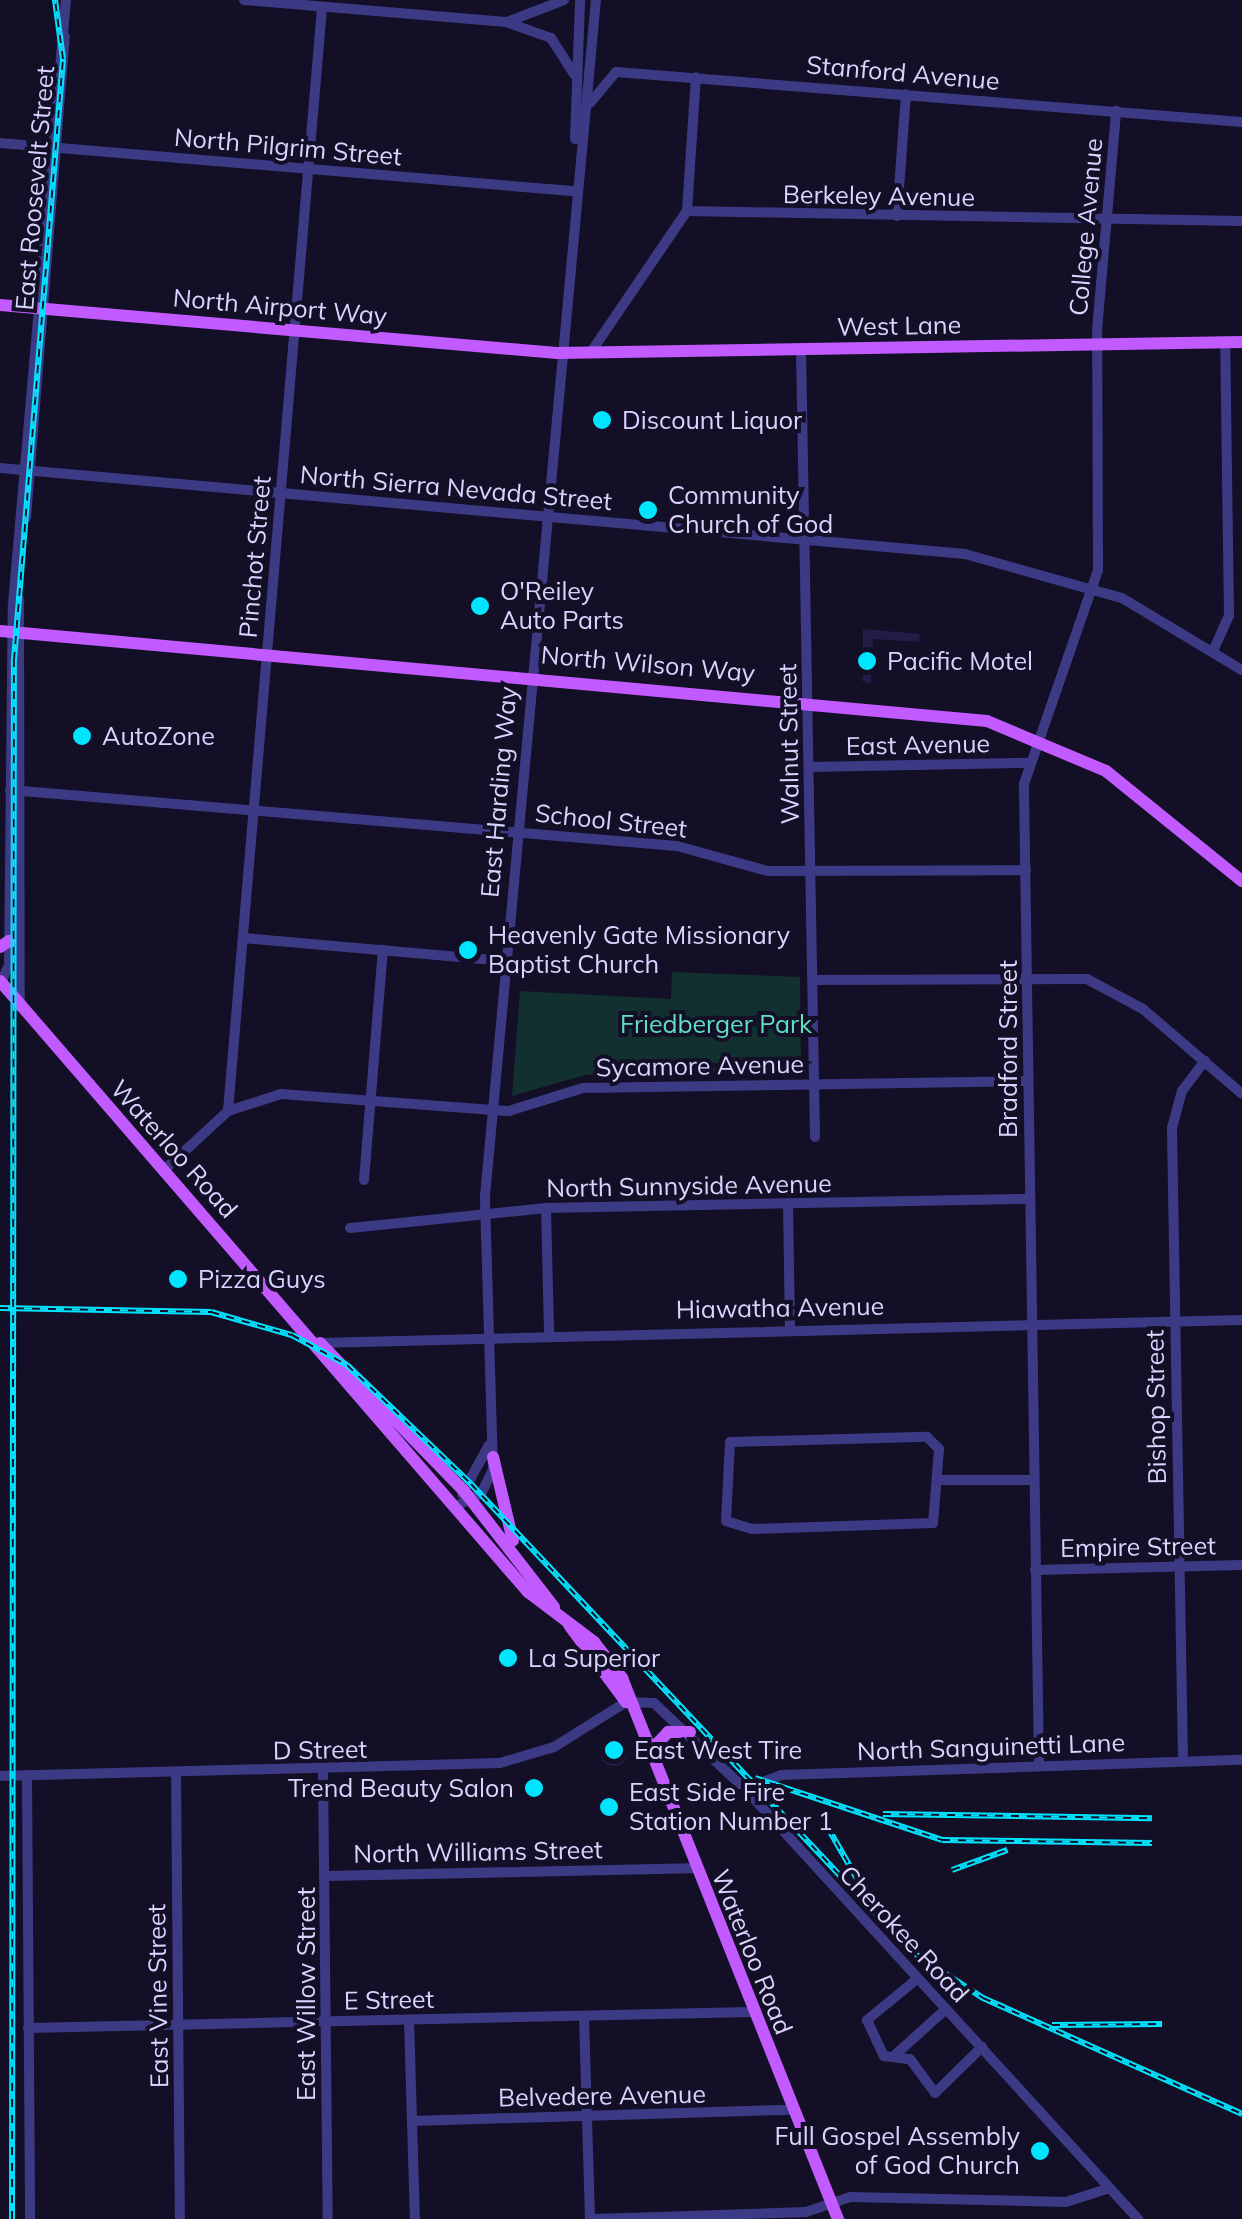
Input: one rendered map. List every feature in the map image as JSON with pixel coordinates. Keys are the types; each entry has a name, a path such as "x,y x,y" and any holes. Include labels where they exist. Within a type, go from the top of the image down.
{"main road":[{"name":"North Airport Way","path":"0,306 557,353"},
{"name":"West Lane","path":"557,353 1242,342"},
{"name":"North Wilson Way","path":"11,632 954,715 1037,738 1142,795 1242,881"},
{"name":"Waterloo Road","path":"0,983 163,1172 319,1342 469,1496 518,1552 555,1609"},
{"name":"Waterloo Road","path":"319,1342 454,1507 622,1678 626,1702 692,1868 838,2219"},
{"path":"491,1451 518,1552"},
{"path":"648,1752 668,1732 690,1732"}],"street":[{"name":"East Roosevelt Street","path":"20,1007 11,632 66,0"},
{"path":"244,0 506,22 551,38 574,74"},
{"path":"506,22 564,0"},
{"name":"East Harding Way","path":"469,1496 491,1451 484,1218 576,142 574,74 580,0"},
{"name":"East Harding Way","path":"576,142 586,114 596,0"},
{"name":"Pinchot Street","path":"228,1112 322,6"},
{"name":"Stanford Avenue","path":"586,114 610,72 1242,122"},
{"path":"592,352 687,211 696,77"},
{"path":"897,216 906,94"},
{"name":"College Avenue","path":"1097,345 1116,111"},
{"name":"North Pilgrim Street","path":"0,142 572,191"},
{"name":"Berkeley Avenue","path":"687,211 1242,221"},
{"path":"1214,649 1229,616 1225,342"},
{"name":"Bradford Street","path":"1040,1766 1026,763 1095,587 1097,345"},
{"name":"Walnut Street","path":"802,350 816,1137"},
{"name":"North Sierra Nevada Street","path":"0,468 807,539 1002,560 1095,587 1214,649 1242,670"},
{"name":"East Avenue","path":"810,767 1026,763"},
{"name":"East Roosevelt Street","path":"0,983 16,790"},
{"name":"School Street","path":"16,790 687,847 757,870 1026,870"},
{"path":"243,938 505,960"},
{"path":"364,1180 383,950"},
{"path":"813,980 1028,975 1101,984 1205,1061 1242,1094"},
{"name":"Bishop Street","path":"1183,1760 1172,1128 1182,1090 1205,1061"},
{"name":"Sycamore Avenue","path":"163,1172 228,1112 281,1094 492,1110 583,1088 1028,1082"},
{"name":"North Sunnyside Avenue","path":"350,1228 484,1218 546,1208 1030,1199"},
{"path":"788,1203 790,1328"},
{"path":"546,1208 548,1333"},
{"name":"Hiawatha Avenue","path":"319,1342 486,1334 1242,1320"},
{"path":"927,1437 939,1449 940,1480 939,1516 919,1526 738,1529 726,1520 724,1450 741,1440 927,1437"},
{"path":"940,1480 1034,1480"},
{"path":"454,1507 469,1496"},
{"name":"Empire Street","path":"1035,1570 1242,1565"},
{"name":"Cherokee Road","path":"626,1702 654,1703 690,1732 1138,2219"},
{"name":"D Street","path":"0,1776 324,1770 525,1758 626,1702"},
{"name":"North Sanguinetti Lane","path":"745,1789 781,1775 1242,1760"},
{"name":"East Willow Street","path":"324,1770 328,2219"},
{"name":"East Vine Street","path":"176,1773 180,2219"},
{"path":"27,1775 30,2219"},
{"name":"North Williams Street","path":"325,1876 692,1868"},
{"path":"918,1979 867,2020 893,2057 910,2059 935,2093 982,2047"},
{"path":"893,2057 946,2009"},
{"name":"E Street","path":"28,2028 752,2012"},
{"path":"584,2017 592,2219 766,2216 831,2204 968,2195 1066,2202 1110,2188"},
{"path":"408,2020 415,2219"},
{"name":"Belvedere Avenue","path":"412,2120 793,2110"}],"green space":[{"name":"Friedberger Park","path":"672,972 800,977 801,1072 585,1075 512,1096 520,991 671,999"}],"building":[{"name":"Pacific Motel","path":"863,629 920,634 919,642 873,639 871,683 863,682"},
{"name":"East West Tire","path":"614,1738 624,1742 628,1752 624,1762 614,1766 604,1762 600,1752 604,1742"}],"railway":[{"path":"12,2219 14,660 63,59 55,0"},
{"path":"0,1308 211,1312 292,1335 347,1365 471,1484 912,1952 983,1998 1242,2114"},
{"path":"755,1778 942,1840 1152,1843"},
{"path":"820,1814 867,1896"},
{"path":"883,1814 1152,1818"},
{"path":"952,1870 1007,1850"},
{"path":"1052,2025 1162,2024"}],"place":[{"name":"Discount Liquor","path":"602,420"},
{"name":"Community Church of God","path":"648,510"},
{"name":"O'Reiley Auto Parts","path":"480,606"},
{"name":"Pacific Motel","path":"867,661"},
{"name":"AutoZone","path":"82,736"},
{"name":"Heavenly Gate Missionary Baptist Church","path":"468,950"},
{"name":"Pizza Guys","path":"178,1279"},
{"name":"La Superior","path":"508,1658"},
{"name":"East West Tire","path":"614,1750"},
{"name":"Trend Beauty Salon","path":"534,1788"},
{"name":"East Side Fire Station Number 1","path":"609,1807"},
{"name":"Full Gospel Assembly of God Church","path":"1040,2151"}]}
